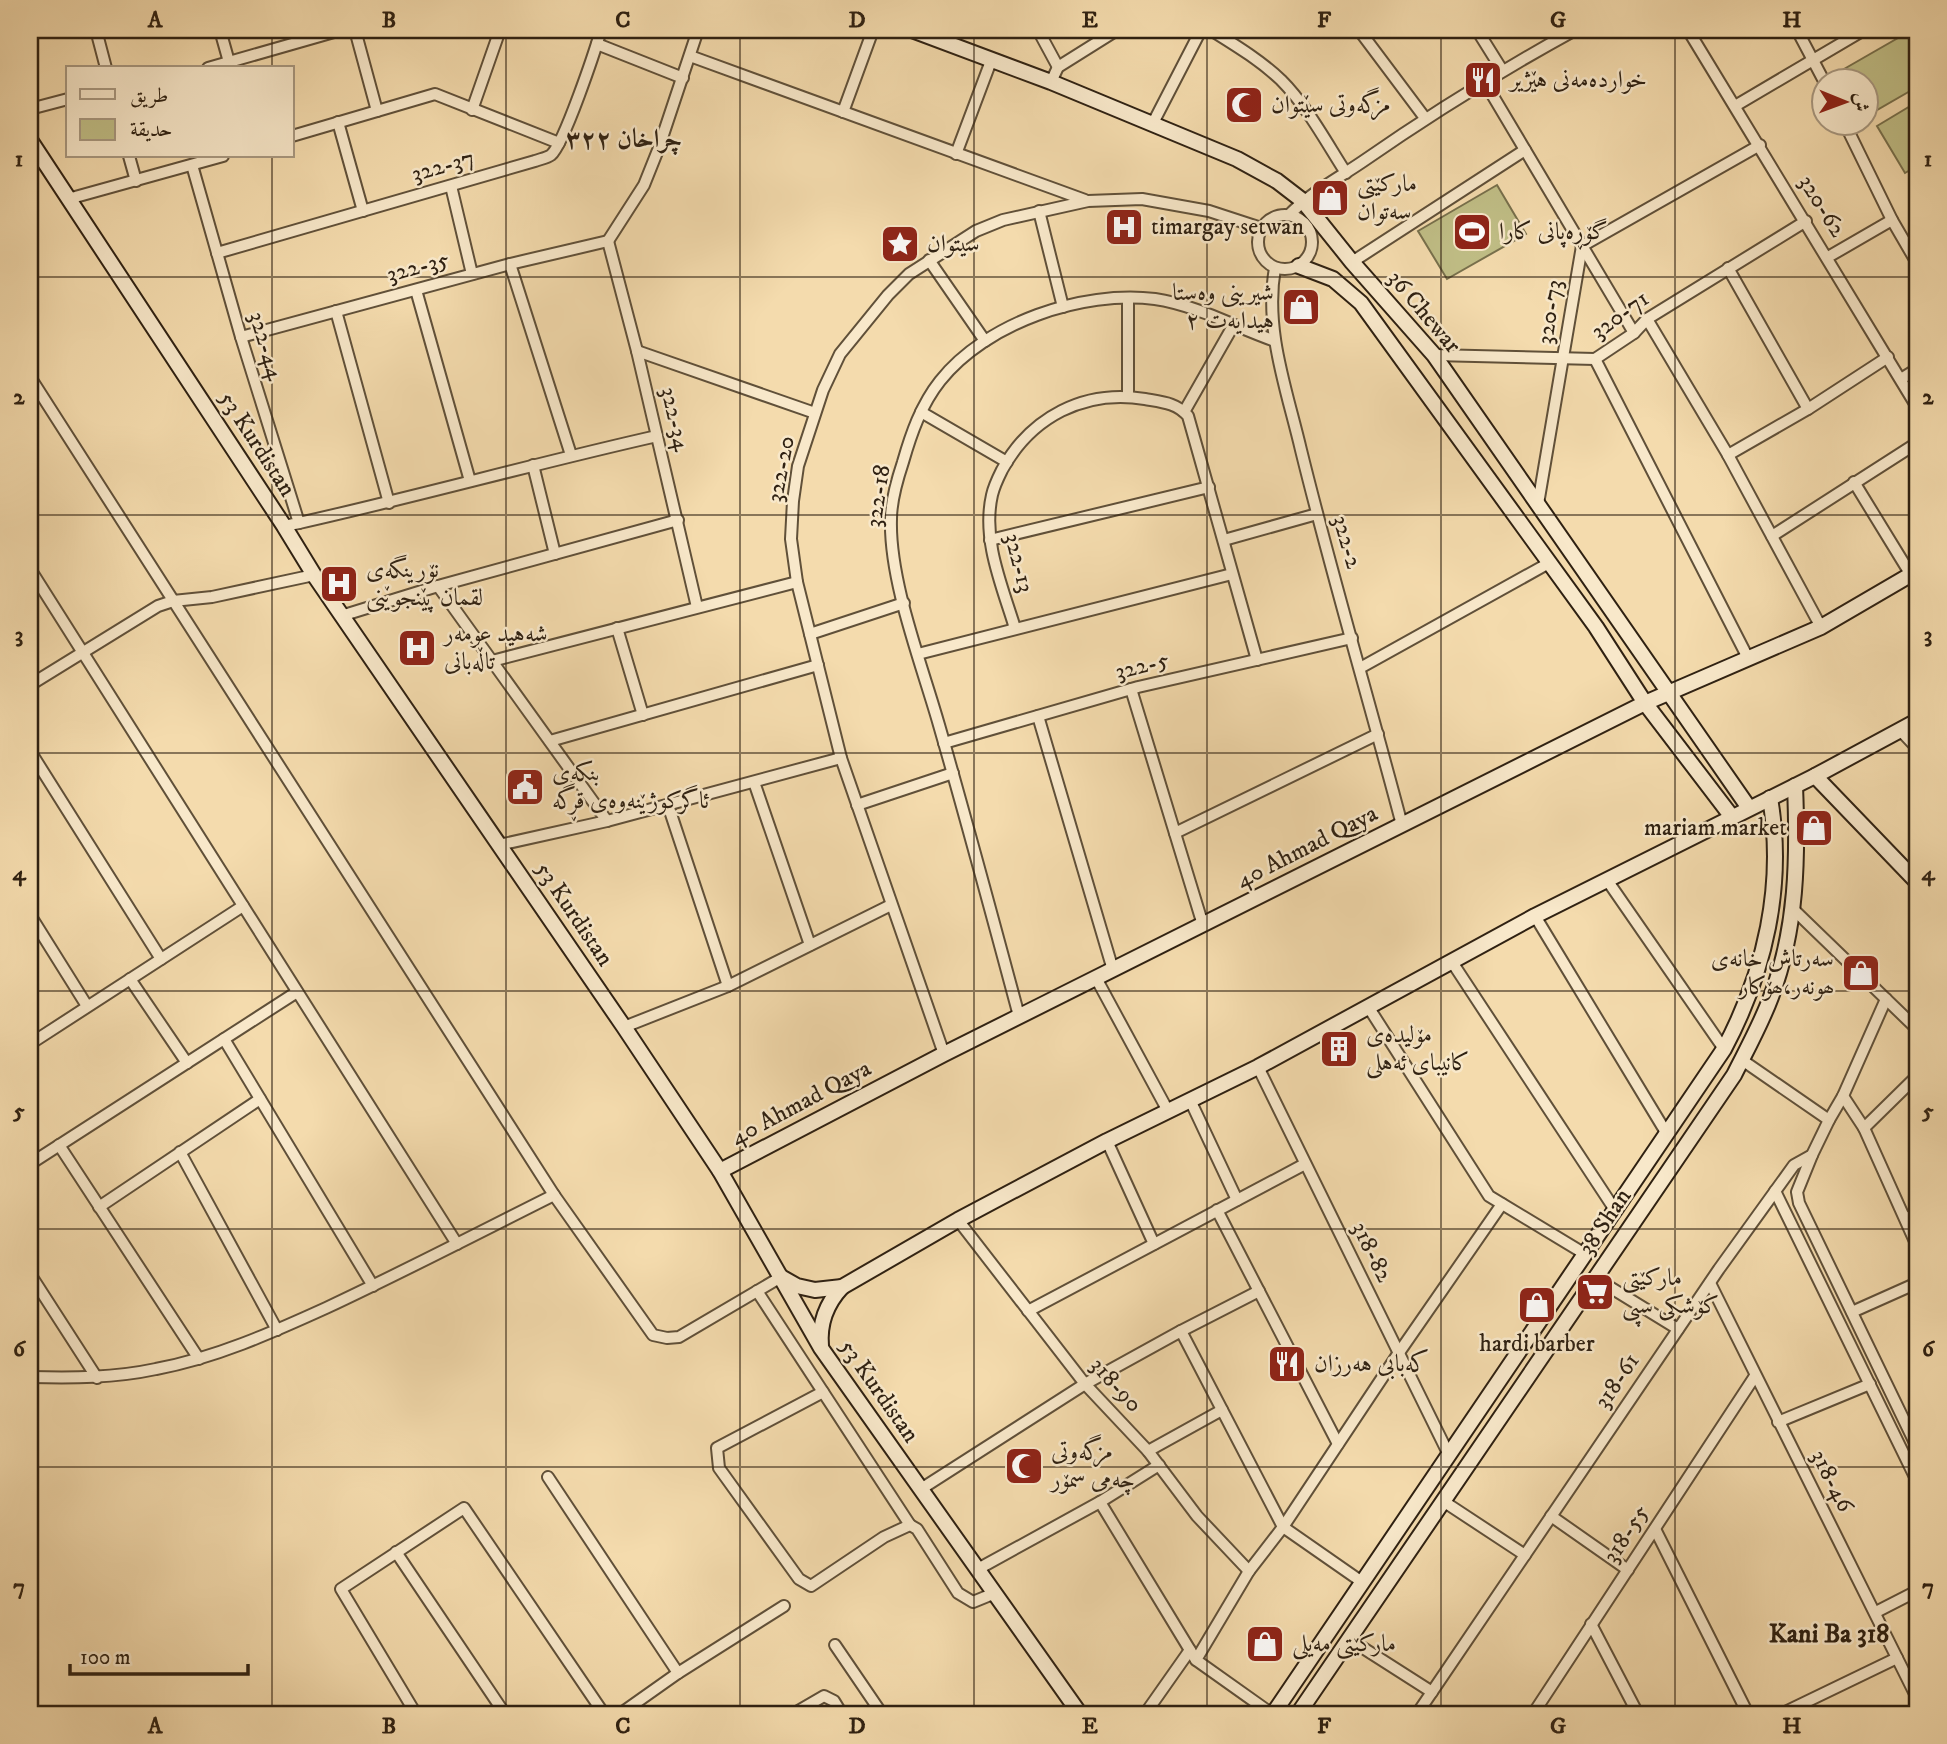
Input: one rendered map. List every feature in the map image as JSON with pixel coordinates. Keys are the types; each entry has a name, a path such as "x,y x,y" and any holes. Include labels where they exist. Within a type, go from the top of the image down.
{"street":[{"path":"96,30 105,66"},
{"path":"220,30 229,62"},
{"path":"215,66 341,30"},
{"path":"355,30 377,111"},
{"path":"471,110 500,30"},
{"path":"294,135 435,94 559,143 601,30"},
{"path":"608,241 644,185 698,30"},
{"path":"843,112 873,30"},
{"name":"36 Chewar","path":"912,30 939,34 991,61 1051,82 1237,159 1277,181 1303,201 1352,262 1434,355 1749,808"},
{"path":"1038,30 1058,67"},
{"path":"1051,82 1058,67 1116,30"},
{"path":"1153,123 1201,30"},
{"path":"1211,30 1262,63 1282,81 1300,103 1346,173"},
{"path":"1359,30 1425,118"},
{"path":"1477,30 1502,70"},
{"path":"1289,215 1303,201 1425,118 1502,70 1575,30"},
{"name":"320-62","path":"1688,30 1917,407"},
{"path":"1797,30 1817,66"},
{"path":"1735,106 1864,30"},
{"path":"597,44 683,78"},
{"path":"690,57 1088,201"},
{"path":"956,154 991,61"},
{"path":"1484,81 1634,334"},
{"path":"30,109 66,100"},
{"path":"338,122 363,211"},
{"path":"1851,136 1892,220 1917,263"},
{"name":"53 Kurdistan","path":"30,140 291,525 314,576 720,1171 821,1348 1080,1714"},
{"name":"322-37","path":"217,253 535,161 551,155 559,143"},
{"path":"1582,246 1760,145"},
{"path":"1352,262 1525,150"},
{"path":"130,158 136,181"},
{"path":"68,199 213,158"},
{"name":"322-44","path":"192,165 291,525"},
{"path":"451,186 472,274"},
{"name":"322-20","path":"944,1054 841,758 797,582 791,539 793,501 799,466 815,413 840,354 888,295 909,274 976,231 1003,220 1088,201 1142,199 1209,211 1261,228"},
{"path":"1039,211 1063,307"},
{"path":"1299,266 1311,251 1310,232 1298,218 1289,215 1273,217 1261,228 1258,236 1262,259 1275,268 1283,270 1299,266 1333,279 1361,303 1596,627 1645,703 1732,817"},
{"path":"1828,257 1892,220"},
{"name":"320-71","path":"1434,355 1595,359 1634,334 1647,319 1806,221"},
{"path":"1305,224 1328,232"},
{"name":"322-35","path":"241,337 510,264 608,241"},
{"name":"322-34","path":"608,241 637,351 697,607"},
{"name":"320-73","path":"1538,503 1582,246"},
{"path":"929,260 985,341"},
{"path":"510,264 571,455"},
{"name":"322-2","path":"1275,268 1271,304 1275,341 1317,514 1402,825"},
{"path":"1728,268 1808,409"},
{"path":"416,290 470,481"},
{"name":"322-18","path":"1019,1016 896,567 891,519 900,472 921,412 940,380 985,341 1026,320 1063,307 1100,299 1153,299 1174,303 1275,341"},
{"path":"1128,299 1128,397"},
{"path":"336,312 389,503"},
{"path":"1647,319 1728,455 1821,627"},
{"path":"1233,326 1184,412 1188,416 1258,660"},
{"path":"637,351 815,413"},
{"path":"1728,455 1808,409 1888,357"},
{"path":"1595,359 1748,658"},
{"path":"1901,379 1917,369"},
{"path":"30,377 554,1195 653,1335 667,1338 679,1337 781,1277 806,1289 842,1287 958,1220 1107,1141 1258,1067 1535,916 1917,722"},
{"name":"322-13","path":"1013,629 990,540 991,495 1007,462 1030,432 1053,413 1083,401 1118,396 1165,402 1180,407 1184,412"},
{"path":"921,412 1007,462"},
{"path":"291,525 657,436"},
{"path":"1772,536 1917,443"},
{"path":"533,465 555,554"},
{"path":"1854,482 1914,573"},
{"path":"990,540 1209,487"},
{"path":"1224,540 1317,514"},
{"path":"341,615 678,520"},
{"path":"1360,668 1549,563"},
{"path":"30,570 457,1244"},
{"name":"40 Ahmad Qaya","path":"720,1171 1019,1016 1645,703 1821,627 1914,573"},
{"path":"918,654 1232,574"},
{"path":"30,685 158,607 173,601 212,597 314,576"},
{"path":"492,661 797,582"},
{"path":"438,586 607,821"},
{"path":"810,634 904,603"},
{"path":"617,628 643,715"},
{"name":"322-5","path":"944,743 1130,689 1352,639"},
{"path":"550,741 818,665"},
{"path":"1130,689 1203,925"},
{"path":"1038,716 1113,970"},
{"path":"1901,731 1917,748"},
{"path":"1175,833 1378,734"},
{"path":"30,751 161,959"},
{"path":"499,845 607,821 841,758"},
{"path":"857,804 953,773"},
{"path":"1815,776 1917,882"},
{"path":"754,782 810,945"},
{"name":"38 Shan","path":"1302,1713 1349,1639 1742,1060 1772,994 1784,955 1793,909 1796,883 1795,786"},
{"name":"38 Shan","path":"1272,1714 1724,1049 1752,987 1768,931 1775,881 1775,828 1770,798"},
{"path":"668,805 728,986"},
{"path":"1607,880 1724,1049"},
{"path":"624,1027 728,986 891,905"},
{"path":"30,1044 243,906"},
{"path":"1793,909 1917,1029"},
{"path":"30,915 88,1006"},
{"path":"1535,916 1667,1134"},
{"path":"1452,962 1615,1210"},
{"path":"1096,978 1168,1111"},
{"path":"130,979 187,1063"},
{"path":"30,1164 297,992"},
{"name":"318-61","path":"1417,1714 1775,1191 1794,1165 1812,1155 1843,1096 1886,999"},
{"path":"1369,1008 1489,1196 1585,1254 1594,1278 1678,1329"},
{"path":"224,1039 373,1286"},
{"path":"1742,1060 1829,1120"},
{"name":"318-82","path":"1258,1067 1449,1455"},
{"path":"1864,1128 1917,1076"},
{"path":"1843,1096 1864,1128 1917,1246"},
{"path":"99,1206 260,1099"},
{"path":"1190,1100 1237,1200"},
{"path":"1107,1141 1154,1244"},
{"path":"59,1145 199,1359"},
{"path":"180,1152 277,1330"},
{"path":"1812,1155 1797,1192 1799,1203 1917,1447"},
{"path":"1028,1311 1305,1164"},
{"path":"1775,1191 1917,1480"},
{"path":"30,1377 97,1378 199,1359 277,1330 373,1286 554,1195"},
{"path":"1145,1714 1193,1655 1283,1527 1502,1204"},
{"path":"1907,1220 1917,1209"},
{"path":"1217,1210 1338,1444"},
{"name":"318-90","path":"958,1220 1085,1384 1159,1465 1197,1516 1250,1571"},
{"path":"30,1274 97,1378"},
{"name":"318-46","path":"1710,1283 1917,1698"},
{"path":"1852,1312 1917,1283"},
{"path":"821,1348 821,1329 826,1310 842,1287"},
{"path":"757,1291 910,1525 917,1529 958,1593 974,1602 995,1593"},
{"path":"920,1489 1085,1384 1259,1291"},
{"path":"1181,1331 1283,1527 1363,1582"},
{"name":"318-55","path":"1533,1714 1755,1376"},
{"path":"1779,1422 1870,1384"},
{"path":"823,1392 717,1448 719,1468 799,1579 811,1586 884,1537 910,1525"},
{"path":"1147,1451 1222,1410"},
{"path":"978,1569 1100,1502 1159,1465"},
{"path":"548,1477 678,1673"},
{"path":"1443,1501 1525,1555"},
{"path":"1100,1502 1193,1655 1272,1714"},
{"path":"416,1714 341,1589 464,1508 604,1714"},
{"path":"1551,1516 1628,1570"},
{"path":"1655,1529 1748,1714"},
{"path":"396,1552 505,1714"},
{"path":"1876,1612 1917,1591"},
{"path":"620,1714 678,1673 784,1606"},
{"path":"1591,1625 1638,1714"},
{"path":"1349,1639 1432,1692"},
{"path":"835,1645 882,1714"},
{"path":"1781,1714 1898,1658"},
{"path":"793,1714 824,1696 834,1701 842,1714"}],"green space":[{"path":"1912,30 1917,30 1917,87 1881,108 1881,66 1849,66"},
{"path":"1917,102 1917,166 1905,173 1881,133 1881,124"},
{"name":"گۆڕەپانی کارا","path":"1497,185 1526,234 1447,279 1418,231"}],"place":[{"name":"خواردەمەنی هێژیر","path":"1483,80"},
{"name":"مزگەوتی سێتوان","path":"1244,105"},
{"name":"مارکێتی سەتوان","path":"1330,198"},
{"name":"timargay setwan","path":"1124,227"},
{"name":"گۆڕەپانی کارا","path":"1472,232"},
{"name":"سيتوان","path":"900,244"},
{"name":"شیرینی وەستا هیدایەت ٢","path":"1301,307"},
{"name":"نۆرینگەی لقمان پێنجوێنی","path":"339,584"},
{"name":"شەهید عومەر تاڵەبانی","path":"417,648"},
{"name":"بنکەی ئاگرکوژێنەوەی قڕگە","path":"525,787"},
{"name":"mariam market","path":"1814,828"},
{"name":"سەرتاش خانەی ھونەر،ھۆکار","path":"1861,973"},
{"name":"مۆلیدەی کانیبای ئەهلی","path":"1339,1049"},
{"name":"مارکێتی کۆشکی سپی","path":"1595,1292"},
{"name":"hardi barber","path":"1537,1305"},
{"name":"کەبابی هەرزان","path":"1287,1364"},
{"name":"مزگەوتی چەمی سمۆر","path":"1024,1466"},
{"name":"مارکێتی مەیلی","path":"1265,1644"}],"district":[{"name":"چراخان ٣٢٢","path":"624,139"},
{"name":"Kani Ba 318","path":"1829,1634"}]}
